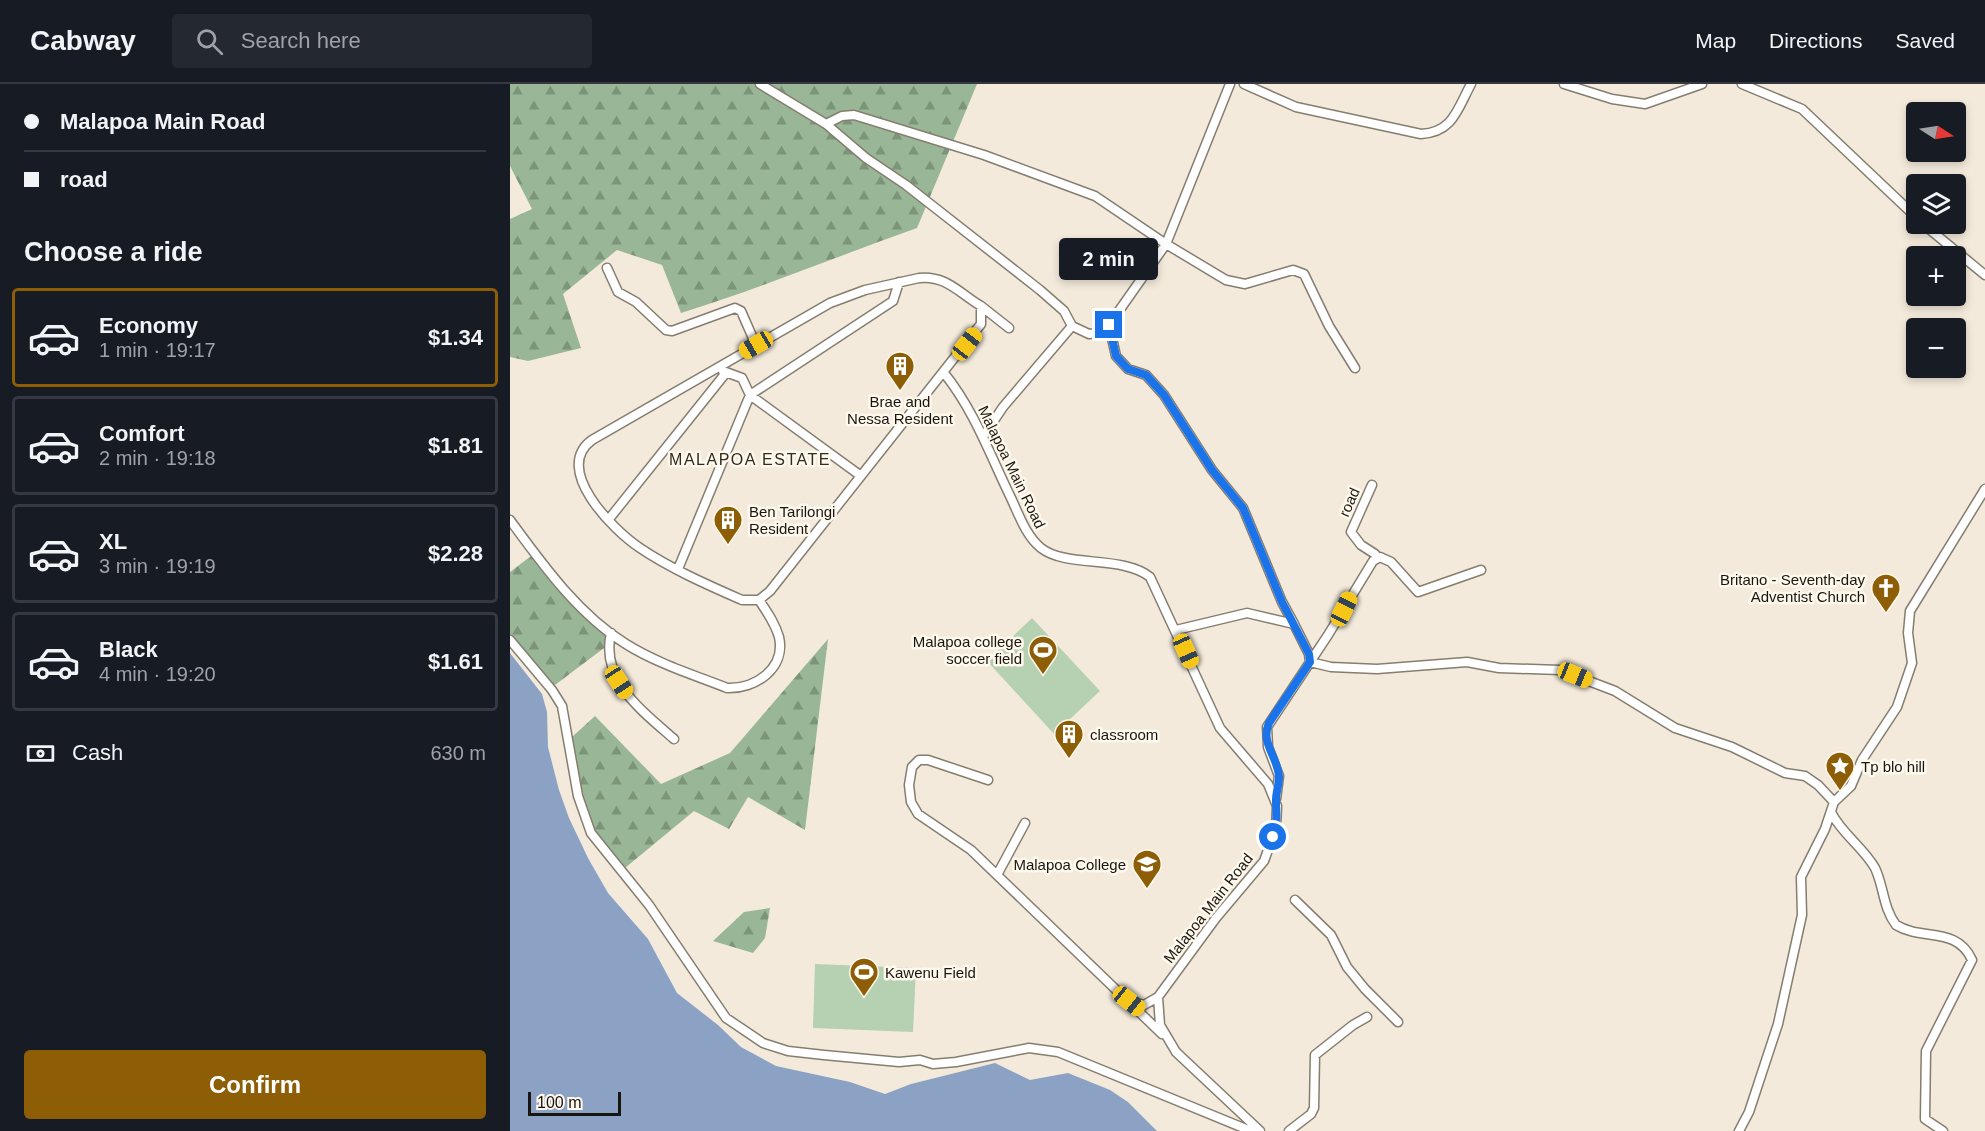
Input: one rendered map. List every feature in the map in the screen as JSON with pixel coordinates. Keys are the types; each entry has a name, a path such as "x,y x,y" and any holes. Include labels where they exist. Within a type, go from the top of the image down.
{"street":[{"path":"760,84 826,124 866,158 906,185 1040,290 1064,311 1072,326 1089,334 1098,333 1109,325 1166,244 1230,84"},
{"path":"1244,84 1296,107 1421,134 1438,133 1451,121 1471,84"},
{"path":"1564,84 1612,99 1645,104 1702,84"},
{"path":"1742,84 1802,109 1906,208"},
{"path":"826,124 842,116 854,115 984,155 1095,196 1205,269 1234,282 1245,284 1287,271 1298,271 1304,274 1329,326 1355,368"},
{"path":"1935,234 1985,275"},
{"path":"607,268 618,292 636,302 666,330 672,331 735,308 741,311 756,345"},
{"path":"981,306 981,324 770,591 759,600 742,600 678,569 633,543 609,519 581,482 577,465 581,450 652,404 722,370 756,345 830,303 858,292 928,277 943,280 981,306 1009,328"},
{"path":"678,569 750,395 893,301 899,282"},
{"path":"1109,325 1116,356 1128,369 1146,375 1164,395 1212,470 1243,508 1282,602 1309,654 1310,662"},
{"path":"983,436 1004,407 1072,326"},
{"path":"722,370 742,378 750,395 861,476"},
{"path":"609,519 722,370"},
{"name":"Malapoa Main Road","path":"944,373 983,436 1024,526 1036,543 1052,554 1103,562 1146,573 1155,583 1220,728 1268,784 1276,799 1278,821 1264,861 1216,918 1158,997"},
{"name":"road","path":"1372,485 1351,532 1361,545 1375,554"},
{"path":"1739,1131 1749,1112 1780,1017 1802,915 1801,877 1834,802 1851,786 1862,760 1896,707 1912,663 1908,633 1910,611 1985,489"},
{"path":"510,520 562,587 611,633 641,652 727,688 745,688 765,677 773,667 779,641 774,623 759,600"},
{"path":"1276,799 1279,776 1268,747 1267,727 1358,583 1376,559 1384,558 1391,562 1418,592 1481,570"},
{"path":"1176,630 1247,613 1294,624"},
{"path":"611,633 608,656 619,682 640,709 674,739"},
{"path":"510,640 552,690 562,706 578,796 591,832 649,905 719,1009 750,1035 763,1043 788,1051 899,1062 956,1062 1029,1048 1058,1052 1251,1131"},
{"path":"1310,662 1377,669 1467,662 1498,668 1560,670 1615,691 1675,728 1732,747 1777,770 1805,776 1834,802"},
{"path":"988,780 924,759 912,767 907,797 922,818 970,850 997,875 1129,1001 1192,1068 1260,1131"},
{"path":"1831,812 1874,867 1884,890 1885,903 1896,925 1949,937 1967,949 1972,960 1926,1051 1925,1119 1943,1131"},
{"path":"997,875 1025,823"},
{"path":"1295,900 1331,934 1353,974 1398,1022"},
{"path":"1129,1001 1144,1005 1158,997 1158,1016 1164,1036"},
{"path":"1288,1131 1311,1114 1314,1108 1314,1055 1367,1017"}],"green space":[{"path":"510,84 977,84 917,228 770,283 681,313 662,265 617,250 563,294 581,348 528,361 510,357 510,219 532,209 510,166"},
{"path":"535,553 610,633 608,645 551,688 510,635 510,572"},
{"name":"Malapoa college soccer field","path":"1032,618 1100,691 1054,734 987,661"},
{"path":"828,639 805,830 748,797 729,829 694,811 625,868 602,842 586,815 572,737 595,716 661,784 730,753"},
{"path":"770,908 765,938 753,953 713,941 744,912"},
{"name":"Kawenu Field","path":"815,964 916,968 913,1032 813,1028"}],"water":[{"path":"510,653 542,694 547,712 548,747 559,790 588,858 608,893 648,939 677,993 718,1025 741,1047 776,1066 850,1082 885,1094 911,1084 995,1063 1030,1080 1068,1073 1110,1090 1128,1102 1157,1131 510,1131"}],"place":[{"name":"Brae and Nessa Resident","path":"900,392"},
{"name":"Ben Tarilongi Resident","path":"728,546"},
{"name":"Britano - Seventh-day Adventist Church","path":"1886,614"},
{"name":"Malapoa college soccer field","path":"1043,676"},
{"name":"classroom","path":"1069,760"},
{"name":"Tp blo hill","path":"1840,792"},
{"name":"Malapoa College","path":"1147,890"},
{"name":"Kawenu Field","path":"864,998"}],"district":[{"name":"MALAPOA ESTATE","path":"750,459"}],"route":[{"path":"1109,325 1116,356 1128,369 1146,375 1164,395 1212,470 1243,508 1282,602 1309,654 1310,662 1269,723 1266,732 1268,747 1279,776 1276,799 1278,821 1273,837"}]}
